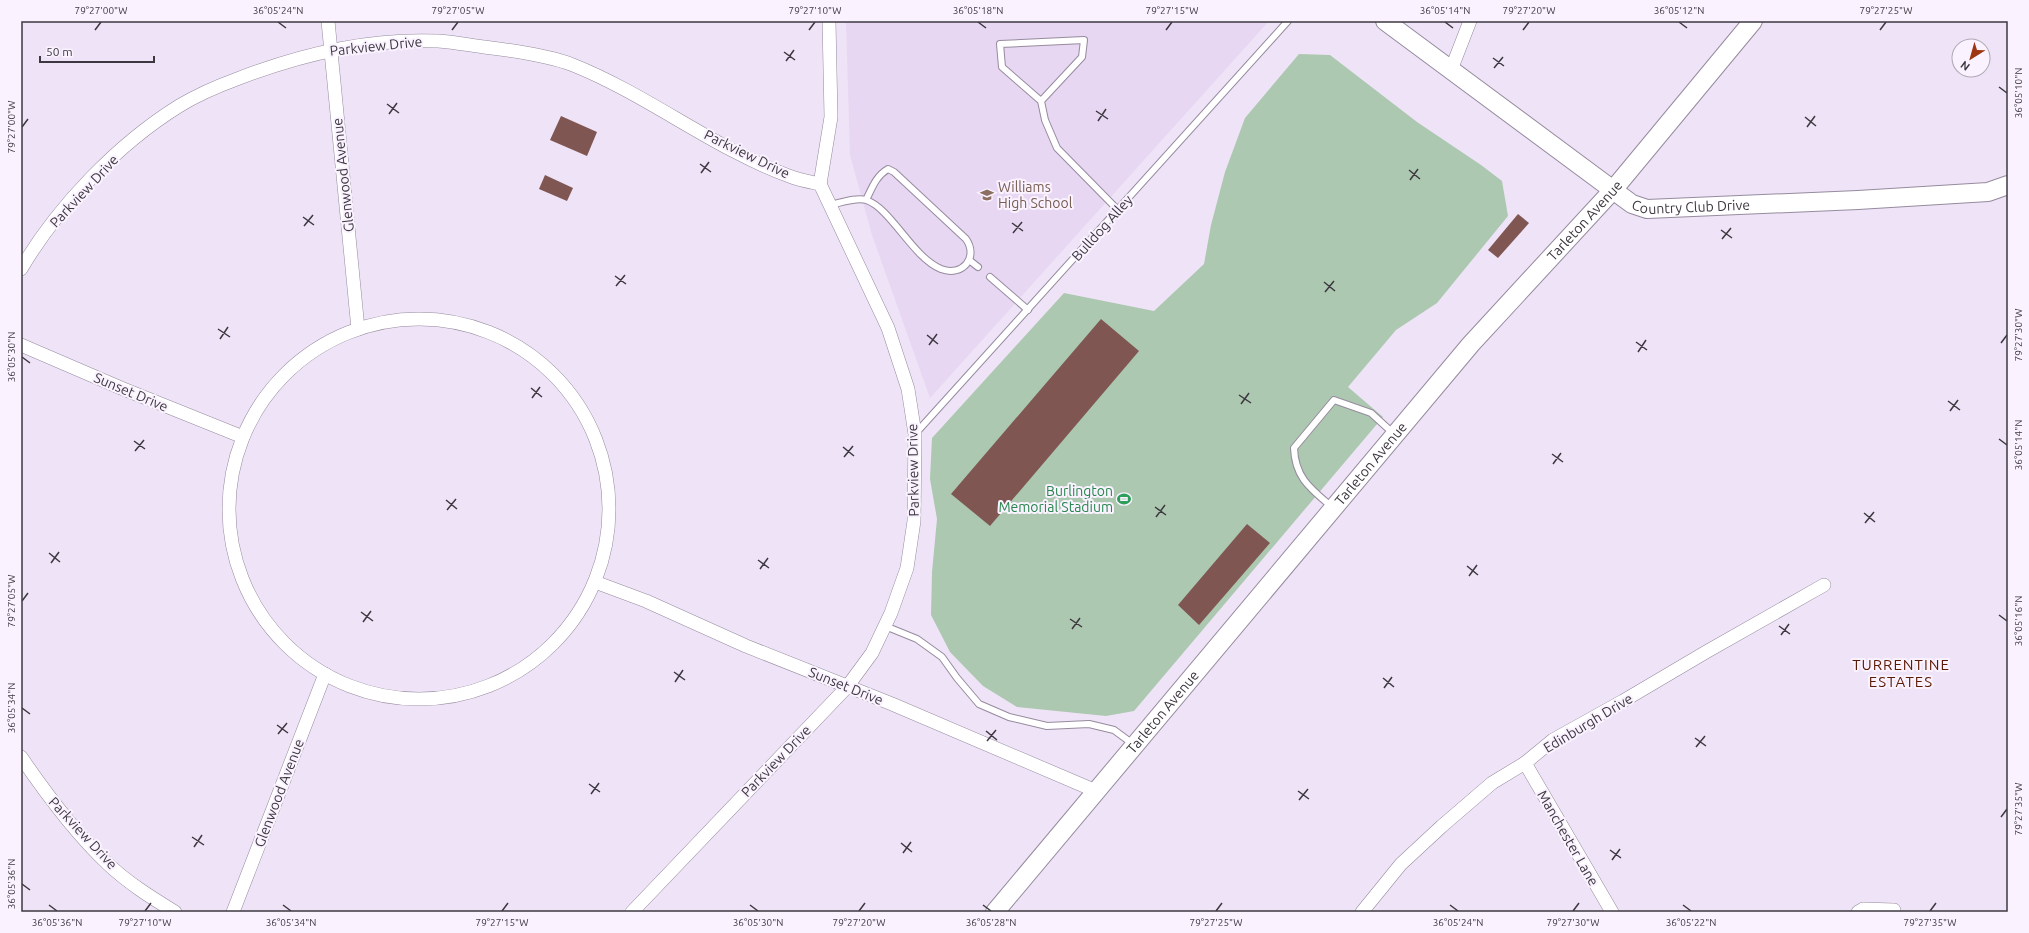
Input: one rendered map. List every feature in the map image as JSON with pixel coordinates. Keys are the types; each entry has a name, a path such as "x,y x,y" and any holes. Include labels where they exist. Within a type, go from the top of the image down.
{"street":[{"name":"Glenwood Avenue","path":"328,21 358,329"},
{"path":"820,184 831,116 829,21"},
{"name":"Country Club Drive","path":"1385,21 1632,204 1646,209 1858,200 1988,192 2008,185"},
{"path":"1451,70 1470,21"},
{"name":"Tarleton Avenue","path":"995,912 1470,344 1613,190 1753,21"},
{"name":"Parkview Drive","path":"21,269 61,212 96,174 140,134 180,105 220,86 266,67 331,50 400,41 440,41 516,52 571,64 612,83 747,157 790,177 820,184 888,328 908,389 915,434 914,521 907,568 885,626 872,652 848,687 632,912"},
{"path":"418,319 449,322 478,329 506,341 532,357 556,378 578,406 592,432 606,474 609,510 606,546 595,582 581,610 561,636 538,658 511,676 482,689 450,697 418,699 386,696 355,688 325,674 300,657 278,636 252,599 245,585 235,557 230,527 229,496 233,466 243,438 262,402 288,370 321,346 358,329 388,322 418,319"},
{"name":"Sunset Drive","path":"21,345 243,438"},
{"name":"Sunset Drive","path":"595,582 646,601 746,646 892,704 1096,791"},
{"name":"Edinburgh Drive","path":"1362,912 1401,864 1492,783 1525,763 1553,740 1824,585"},
{"name":"Glenwood Avenue","path":"233,912 325,674"},
{"name":"Parkview Drive","path":"21,757 46,793 108,864 146,894 175,912"},
{"name":"Manchester Lane","path":"1525,763 1612,912"},
{"path":"1858,912 1863,909 1894,910"}],"lane":[{"name":"Bulldog Alley","path":"915,434 1288,21"},
{"path":"1041,101 1082,56 1084,40 1000,44 1002,67 1041,101 1045,120 1057,148 1118,210"},
{"path":"830,205 866,200 886,215 922,256 941,269 951,271 960,269 966,264 972,255 971,246 966,239 894,172 888,169 883,172 876,180 866,200"},
{"path":"969,260 978,267"},
{"path":"990,277 1028,310"},
{"path":"1333,508 1306,485 1294,462 1294,448 1334,400 1371,413 1395,435"},
{"path":"885,626 917,639 942,657 956,678 979,704 1009,717 1047,726 1089,724 1114,730 1135,745"}],"shaded area":[{"name":"Williams High School","path":"846,21 1269,21 930,398 872,235 850,155"}],"green space":[{"name":"Burlington Memorial Stadium","path":"1299,54 1330,55 1417,122 1502,181 1508,216 1437,303 1396,330 1348,387 1383,417 1134,711 1106,716 1017,707 983,686 950,652 931,615 932,572 937,519 930,479 932,438 1064,293 1154,311 1204,264 1211,225 1225,172 1245,118"}],"building":[{"path":"561,116 597,132 587,156 550,140"},
{"path":"545,175 573,188 567,201 539,189"},
{"path":"1518,214 1529,223 1498,258 1488,250"},
{"path":"1101,319 1139,351 990,526 951,494"},
{"path":"1247,524 1270,543 1199,625 1178,605"}],"place":[{"name":"Williams High School","path":"987,195"},
{"name":"Burlington Memorial Stadium","path":"1124,499"}],"district":[{"name":"TURRENTINE ESTATES","path":"1901,672"}]}
